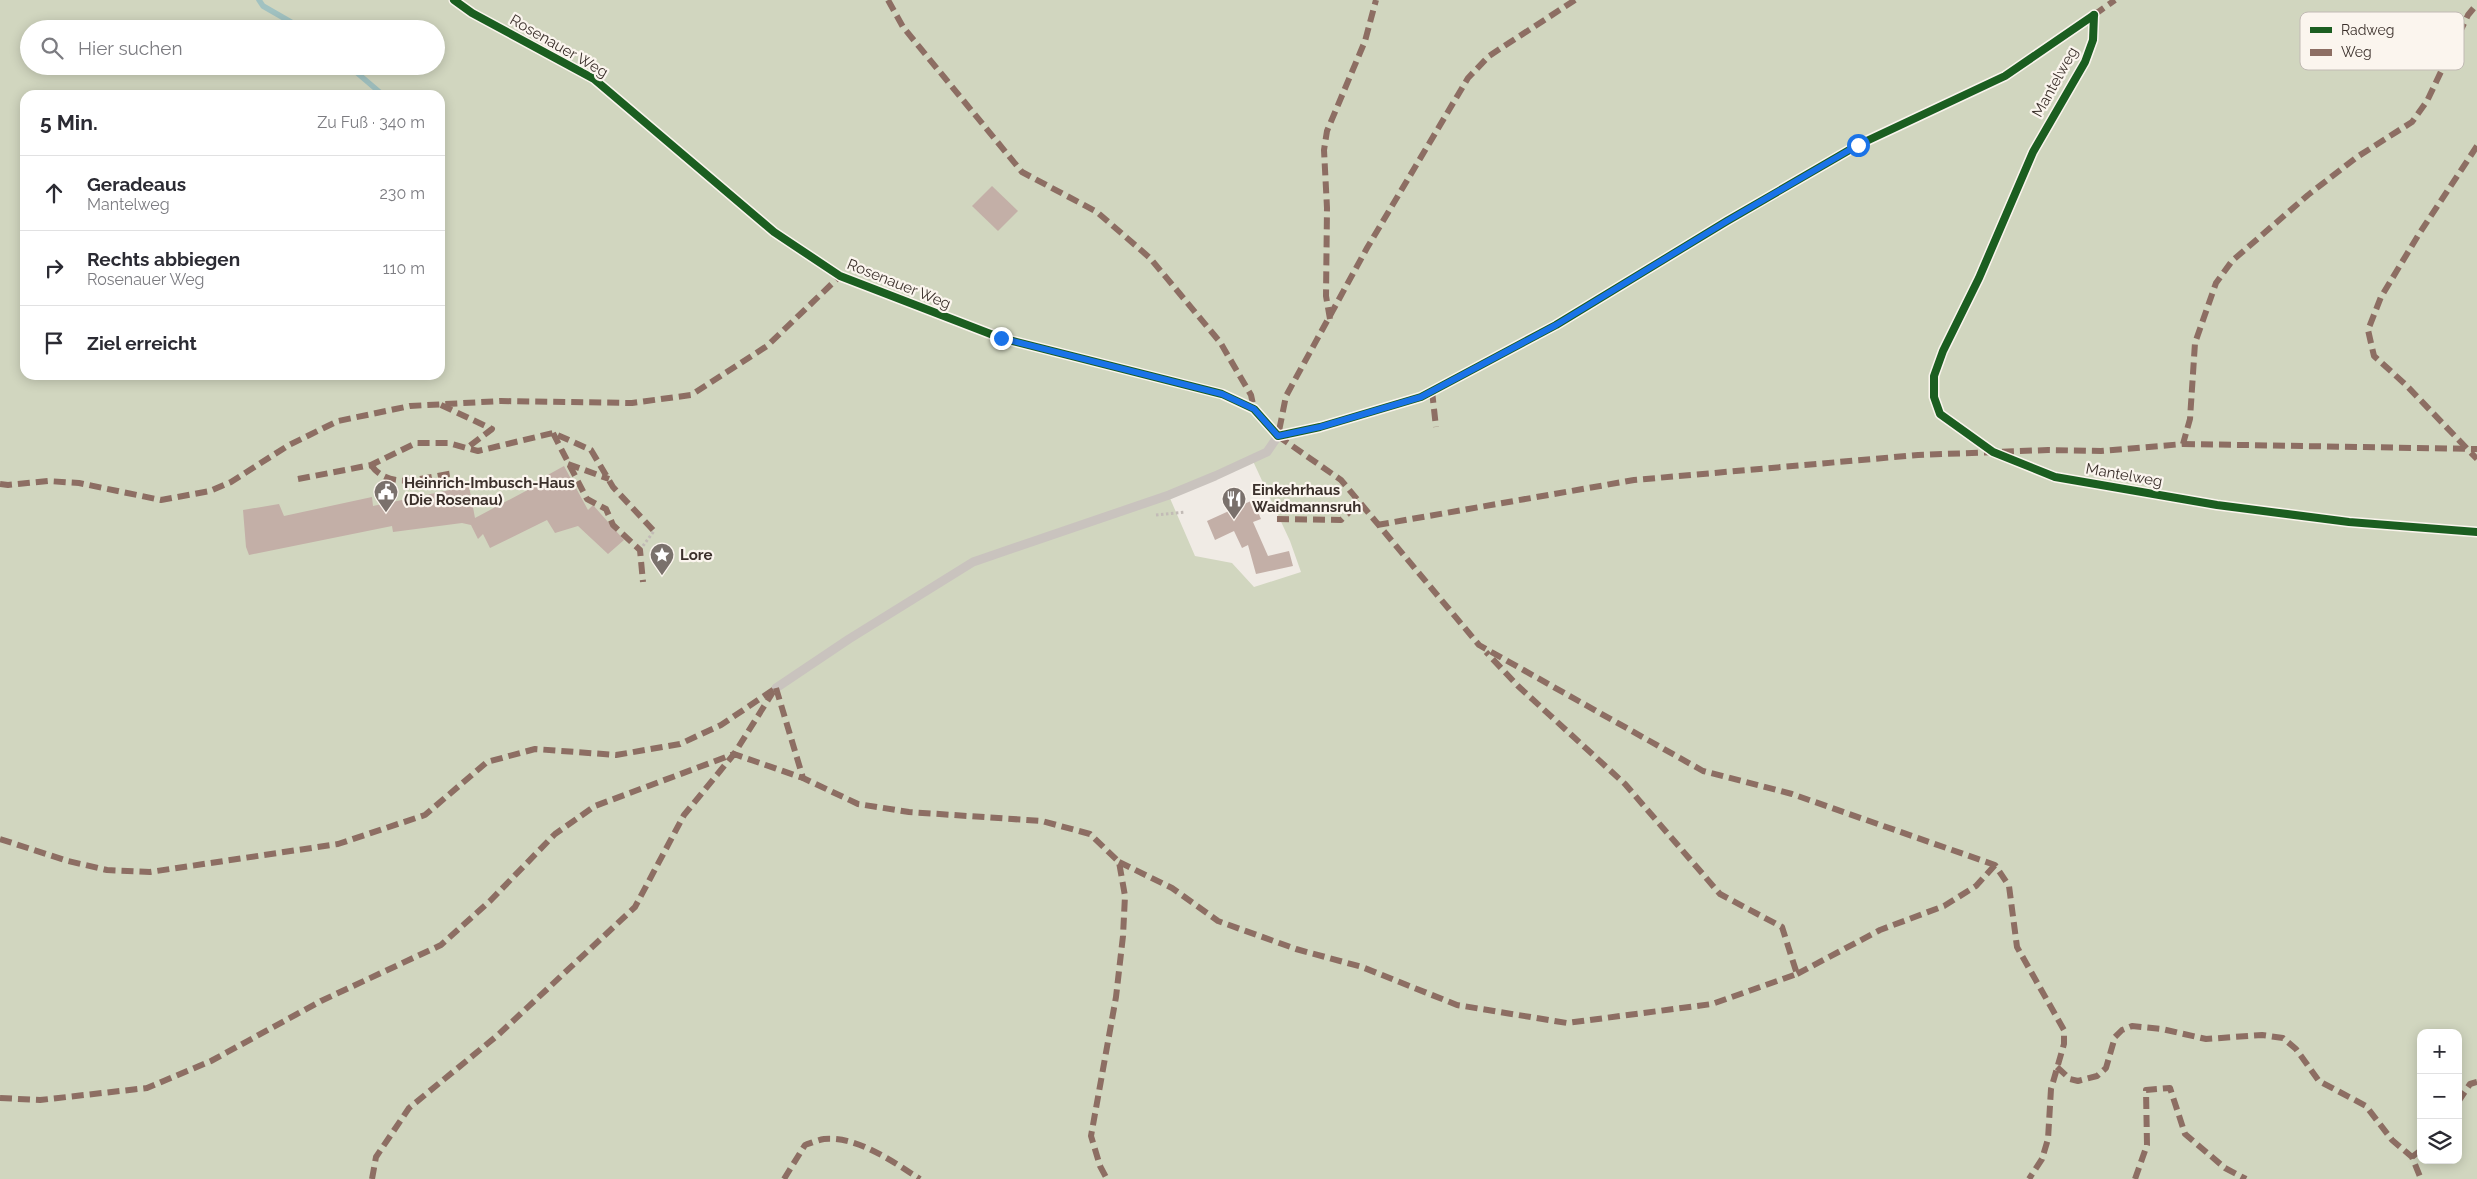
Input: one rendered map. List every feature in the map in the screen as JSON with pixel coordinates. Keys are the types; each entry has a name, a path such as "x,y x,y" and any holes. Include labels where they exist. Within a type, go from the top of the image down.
{"lane":[{"name":"Rosenauer Weg","path":"454,0 472,13 594,79 774,232 840,276 1001,338 1222,394 1254,409 1278,436"},
{"name":"Mantelweg","path":"1278,436 1320,427 1427,394 1556,325 1727,221 1858,145 2005,76 2094,15 2093,40 2085,62 2057,107 2033,152 1979,278 1943,351 1934,376 1934,397 1940,414 1993,452 2055,477 2217,505 2349,522 2477,532"},
{"path":"776,688 849,639 973,562 1169,495 1215,476 1267,452 1278,436"}],"path":[{"path":"640,550 654,531"}],"green space":[{"path":"0,0 2477,0 2477,1179 0,1179","holes":["1252,459 1290,541 1301,572 1254,587 1232,563 1195,556 1169,496"]}],"building":[{"path":"992,186 1018,211 998,231 972,206"},
{"name":"Heinrich-Imbusch-Haus (Die Rosenau)","path":"564,466 588,510 593,505 624,540 608,554 578,526 555,533 547,520 490,548 483,534 478,539 471,525 462,523 393,532 392,526 249,555 246,547 243,510 279,504 284,516 372,497 373,506 469,486 475,518 537,485 535,482"},
{"path":"1253,500 1261,519 1253,522 1268,556 1289,551 1293,566 1256,574 1248,545 1242,548 1234,531 1215,540 1207,521"}],"waterway":[{"path":"259,0 263,6 287,20"},
{"path":"360,75 377,90"}],"marked path":[{"path":"888,0 903,27 1022,172 1097,212 1150,258 1220,342 1251,395 1254,409"},
{"path":"1330,319 1326,296 1327,208 1324,150 1327,131 1365,41 1376,0"},
{"path":"1575,0 1489,56 1468,78 1367,248 1286,396 1278,436 1341,480 1479,645 1703,771 1792,794 1995,865 2009,886 2017,947 2064,1030 2064,1044 2051,1089 2048,1139 2042,1159 2029,1179"},
{"path":"2094,15 2115,0"},
{"path":"2464,23 2477,4"},
{"path":"1377,525 1634,480 1918,455 2048,450 2101,451 2183,444 2190,419 2195,343 2216,283 2232,261 2308,195 2357,157 2412,122 2427,101 2442,70"},
{"path":"2477,146 2419,234 2381,297 2368,330 2374,356 2405,384 2477,459"},
{"path":"0,484 48,481 79,483 161,500 210,491 231,482 289,445 338,421 410,406 501,401 632,403 691,395 767,346 840,276"},
{"path":"1432,391 1436,427"},
{"path":"441,405 492,429 467,448"},
{"path":"553,433 587,499 606,509 613,525 640,550 643,582"},
{"path":"298,479 371,465 416,443 448,443 478,451 553,433 591,450 613,487 654,531"},
{"path":"2183,444 2477,449"},
{"path":"568,464 609,479"},
{"path":"371,465 388,478 399,480 421,479 455,473"},
{"path":"1277,519 1341,520 1360,502"},
{"path":"1119,862 1172,888 1218,921 1296,949 1362,967 1457,1005 1567,1023 1712,1004 1797,974 1782,927 1720,894 1625,784 1518,686 1486,652"},
{"path":"776,688 803,778 858,804 909,812 1042,821 1090,834 1119,862 1125,896 1123,936 1116,997 1091,1136 1100,1166 1107,1179"},
{"path":"0,839 68,861 107,870 150,872 338,844 425,815 487,762 535,749 616,755 680,744 721,725 776,688"},
{"path":"372,1179 376,1157 409,1108 498,1035 635,907 684,815 734,754 773,692"},
{"path":"0,1098 40,1100 147,1088 211,1061 321,1001 441,945 490,901 555,834 595,806 734,754 803,778"},
{"path":"1797,974 1880,930 1944,906 1976,886 1995,865"},
{"path":"2057,1067 2070,1079 2078,1081 2097,1076 2106,1068 2115,1037 2122,1030 2132,1026 2162,1029 2206,1039 2262,1035 2283,1038 2296,1049 2319,1081 2366,1106 2392,1140 2412,1157 2421,1179"},
{"path":"2462,1096 2470,1084 2477,1082"},
{"path":"2135,1179 2147,1145 2146,1090 2170,1088 2185,1134 2225,1168 2246,1179"},
{"path":"784,1179 805,1145 824,1139 837,1139 862,1146 887,1158 920,1179"},
{"path":"2412,1157 2417,1153"}],"cycle path":[{"path":"454,0 472,13 594,79 774,232 840,276 1001,338 1222,394 1254,409 1278,436 1320,427 1421,397 1556,325 1727,221 1858,145 2005,76 2094,15"},
{"path":"2094,15 2093,40 2085,62 2033,152 1979,278 1943,351 1934,376 1934,397 1940,414 1993,452 2055,477 2217,505 2349,522 2477,532"}],"place":[{"name":"Heinrich-Imbusch-Haus (Die Rosenau)","path":"386,513"},
{"name":"Einkehrhaus Waidmannsruh","path":"1234,520"},
{"name":"Lore","path":"662,576"}],"route":[{"path":"1001,338 1222,394 1254,409 1278,436 1320,427 1421,397 1556,325 1727,221 1858,145"}]}
